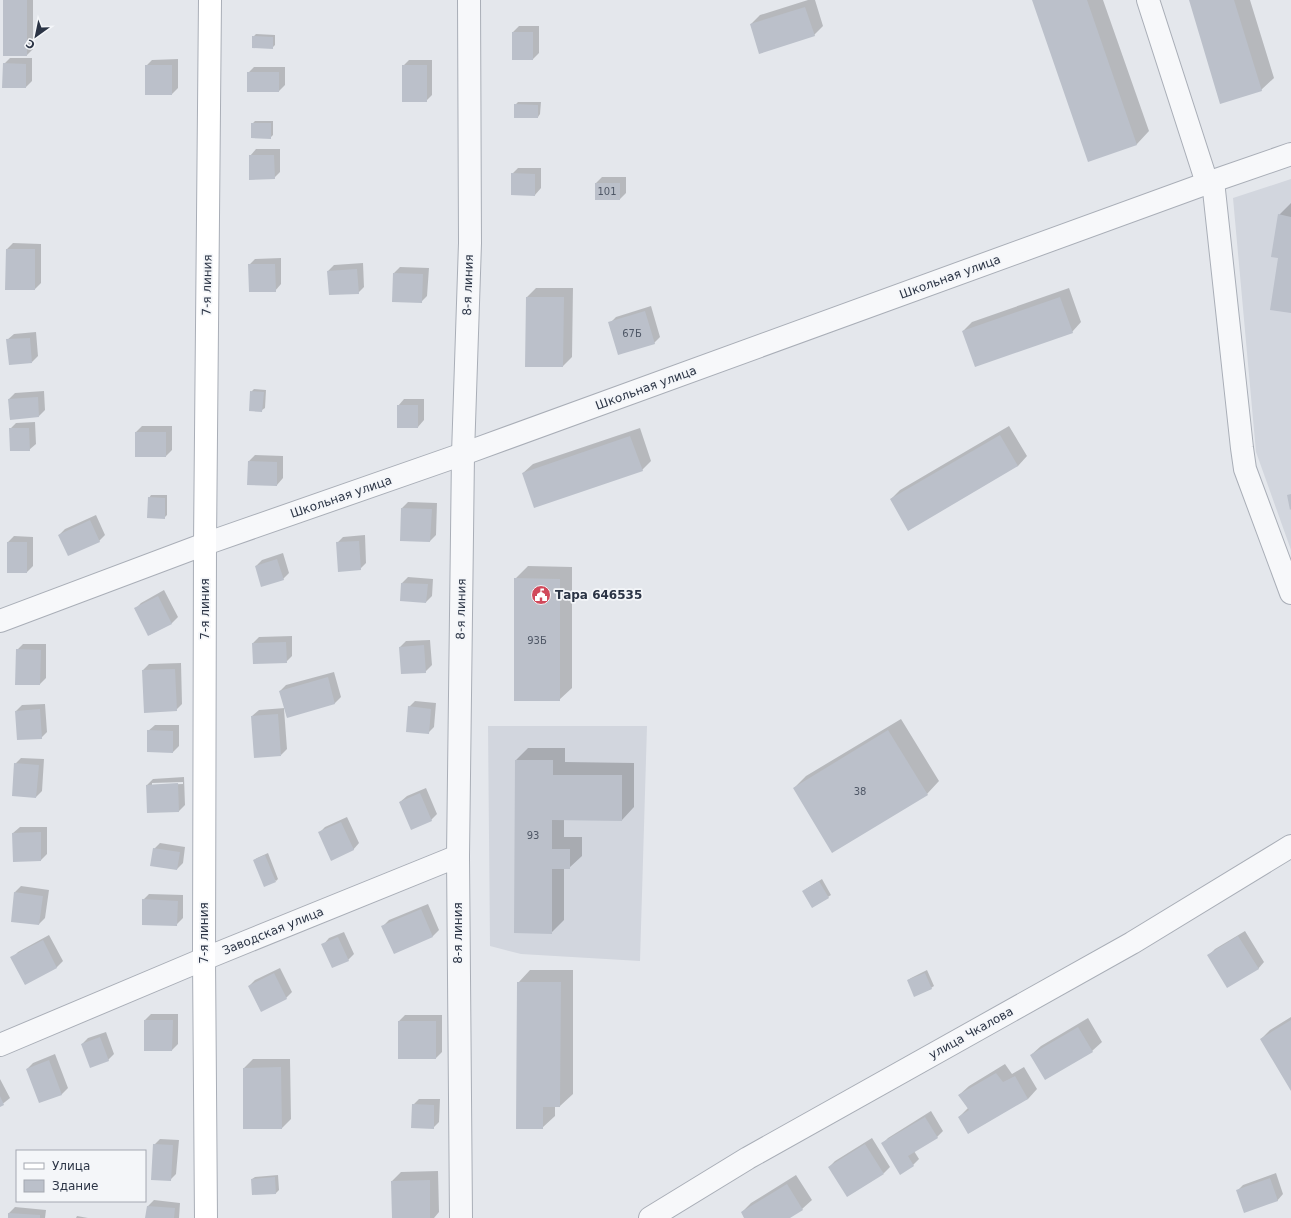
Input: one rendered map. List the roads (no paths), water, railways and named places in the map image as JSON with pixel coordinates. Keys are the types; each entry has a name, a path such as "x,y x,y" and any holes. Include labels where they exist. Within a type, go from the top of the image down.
{"main road":[{"name":"7-я линия","path":"206,1218 204,959 205,544 210,0"}],"street":[{"name":"8-я линия","path":"461,1218 458,856 463,454 470,243 469,0"},
{"path":"1148,0 1210,182 1242,448 1246,469 1291,593"},
{"name":"Школьная улица","path":"0,621 205,544 463,454 1210,182 1291,154"},
{"name":"улица Чкалова","path":"650,1218 674,1212 748,1158 1132,943 1291,846"},
{"name":"Заводская улица","path":"0,1045 204,959 458,856"}],"place":[{"name":"Тара 646535","path":"541,595"}]}
